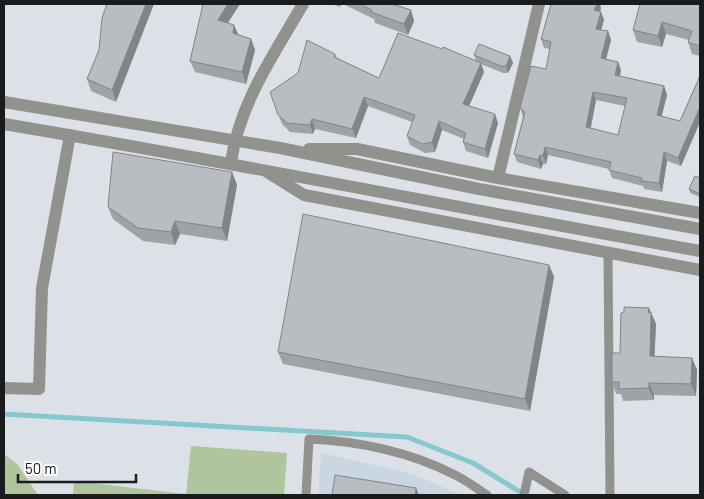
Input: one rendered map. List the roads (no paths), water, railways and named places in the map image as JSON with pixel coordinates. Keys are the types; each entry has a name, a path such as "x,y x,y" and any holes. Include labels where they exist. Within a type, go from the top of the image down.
{"street":[{"path":"231,162 234,140 249,96 303,4"},
{"path":"498,178 539,4"},
{"path":"4,102 280,148 479,189 700,229"},
{"path":"4,124 231,162 472,211 700,251"},
{"path":"4,388 40,389 42,288 70,135"},
{"path":"280,148 357,149 498,178 700,214"},
{"path":"258,167 304,196 700,270"}],"lane":[{"path":"608,254 610,495"},
{"path":"306,495 309,439 339,440 407,456 454,474 487,495"},
{"path":"524,495 529,472 565,495"}],"waterway":[{"path":"4,414 407,437 473,463 525,495"}]}
